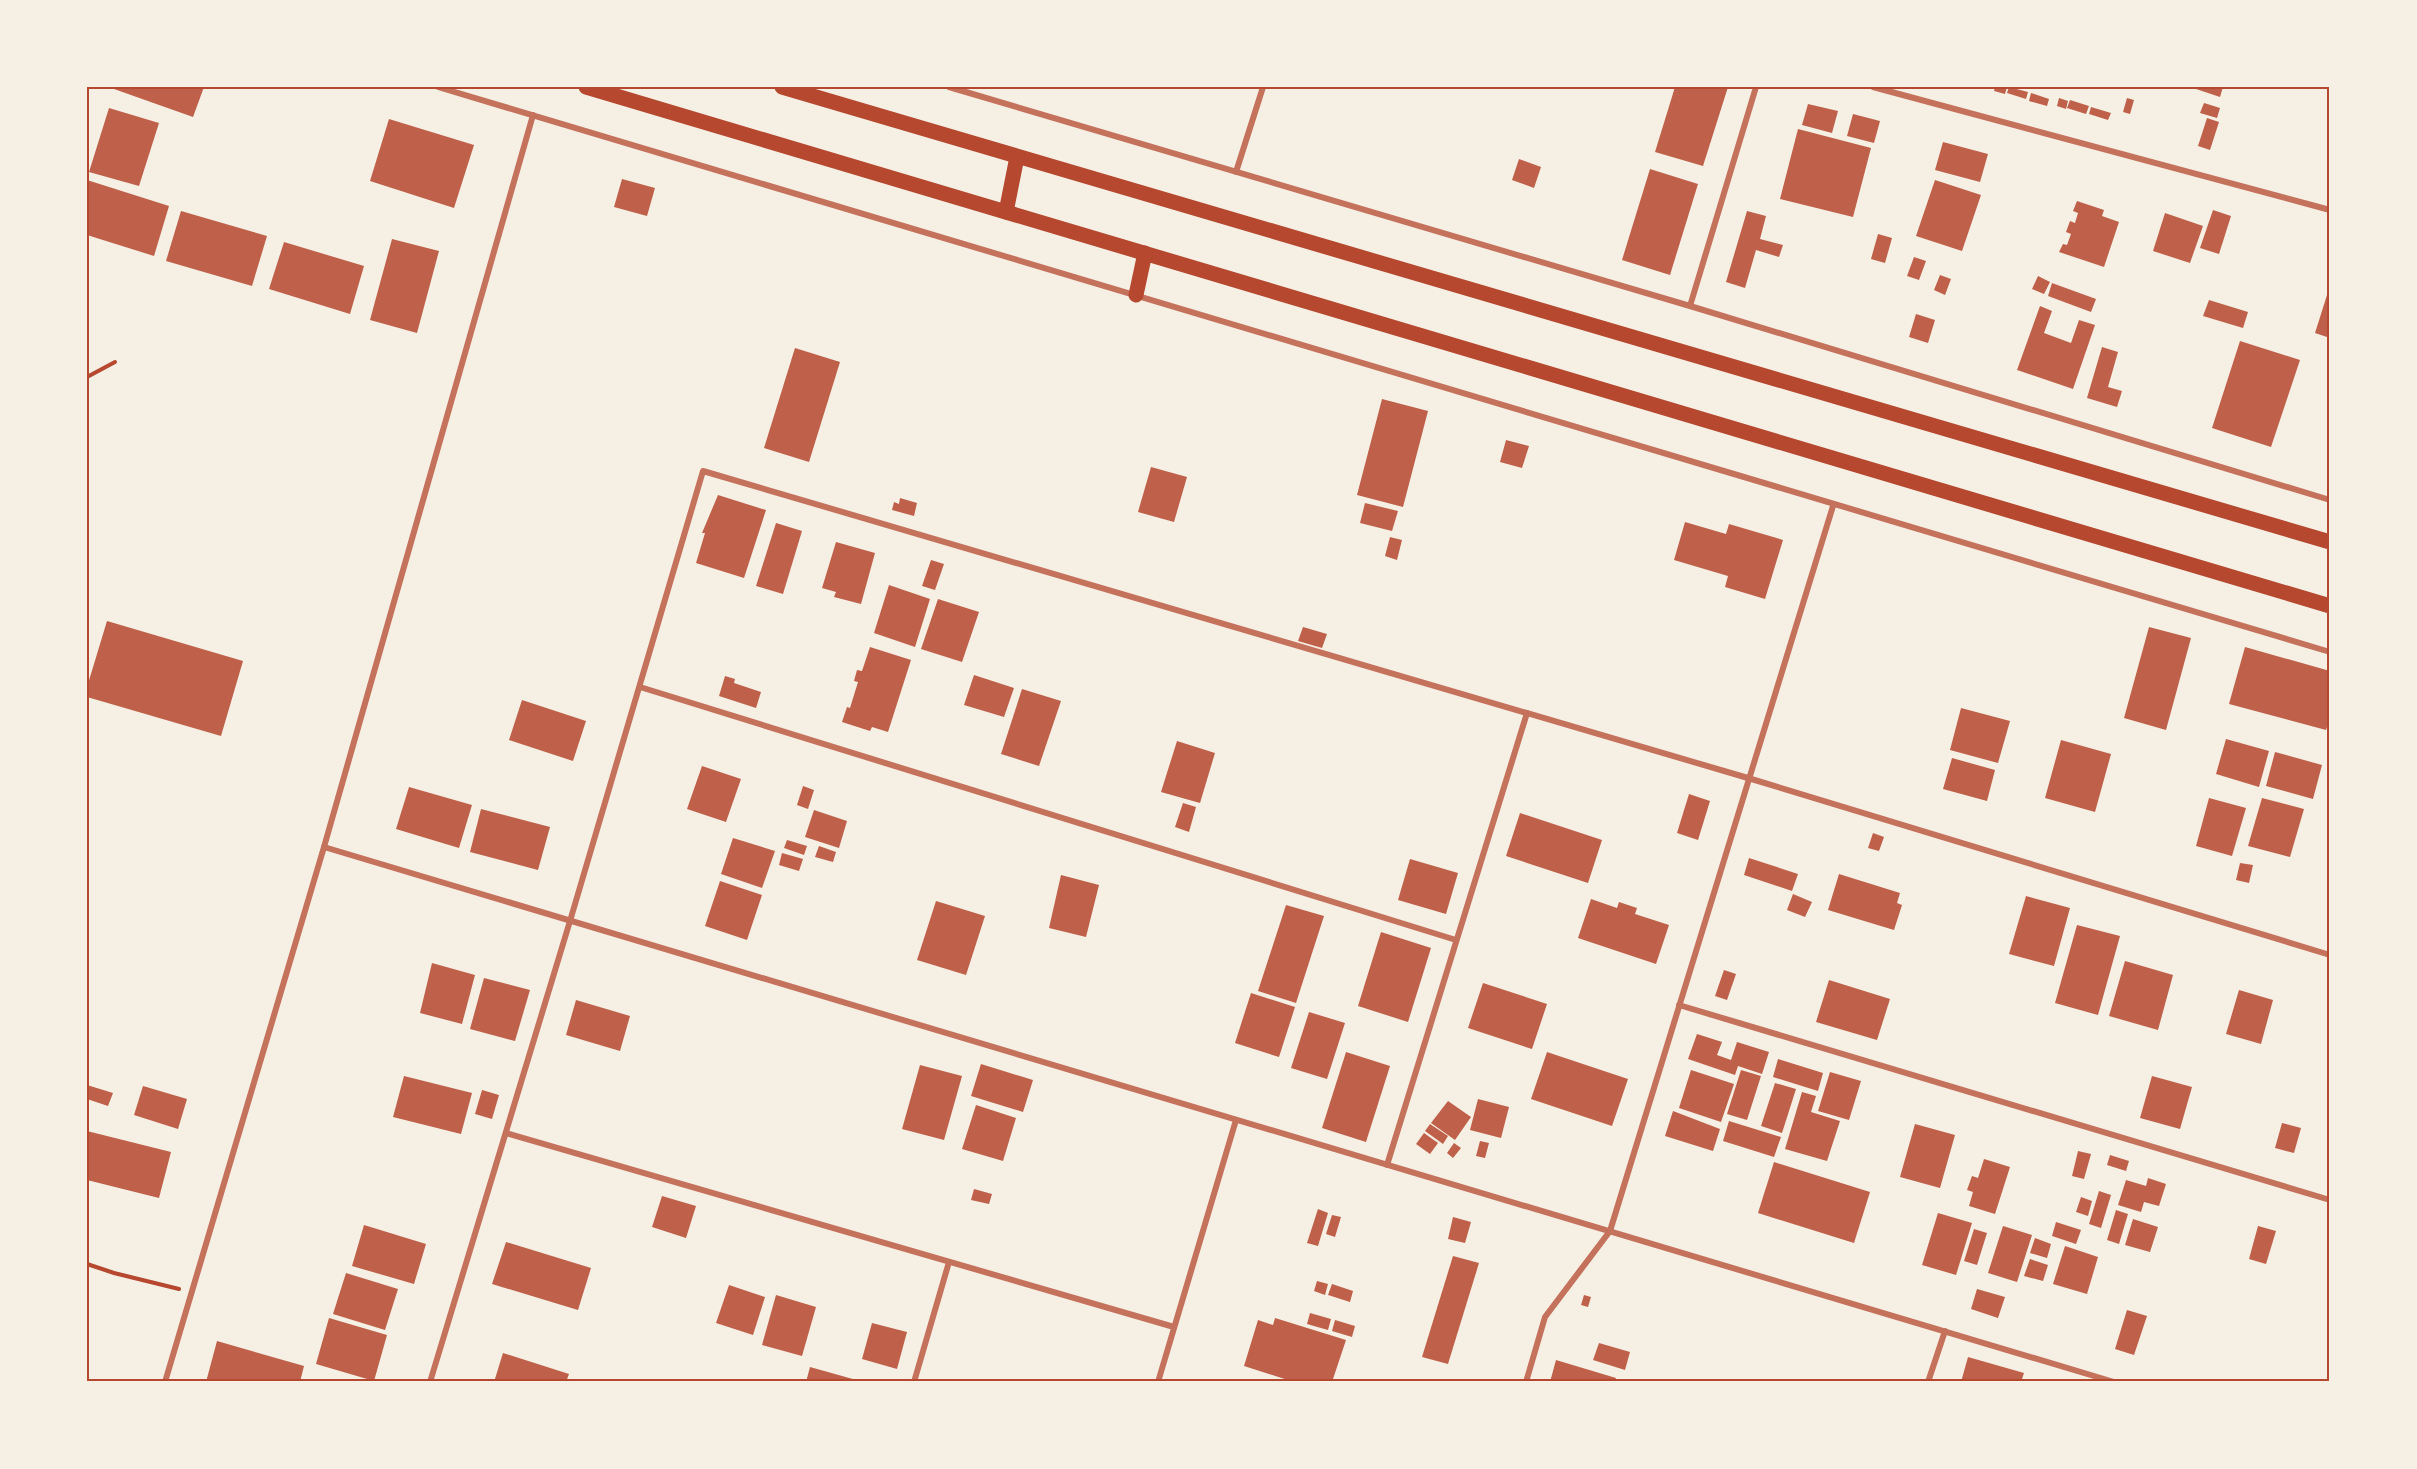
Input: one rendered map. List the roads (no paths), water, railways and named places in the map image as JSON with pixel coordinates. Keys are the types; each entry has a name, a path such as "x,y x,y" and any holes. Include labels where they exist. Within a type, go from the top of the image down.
{"main road":[{"path":"586,87 2330,606"},
{"path":"782,87 2330,542"},
{"path":"1006,212 1017,157"},
{"path":"1136,295 1145,253"}],"street":[{"path":"438,87 1833,506 2330,652"},
{"path":"949,87 1690,306 2330,500"},
{"path":"1236,172 1263,87"},
{"path":"1690,306 1756,87"},
{"path":"1872,87 2330,210"},
{"path":"165,1382 324,847 532,115"},
{"path":"430,1382 703,471 1748,778 2330,956"},
{"path":"1526,1382 1545,1317 1610,1231 1833,506"},
{"path":"639,687 1456,940"},
{"path":"1387,1165 1527,713"},
{"path":"324,847 2114,1382"},
{"path":"1679,1005 2330,1200"},
{"path":"1158,1382 1236,1120"},
{"path":"506,1132 1174,1327"},
{"path":"914,1382 949,1262"},
{"path":"1928,1382 1945,1332"}]}
